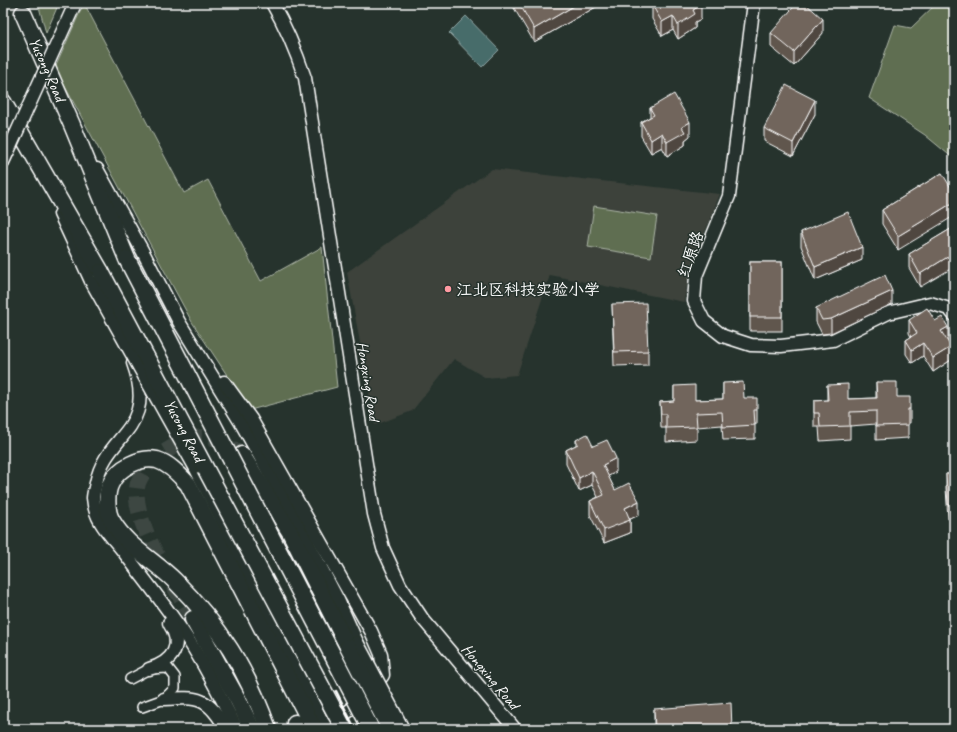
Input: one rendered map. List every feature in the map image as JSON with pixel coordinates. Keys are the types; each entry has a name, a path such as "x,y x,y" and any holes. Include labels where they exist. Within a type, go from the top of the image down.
{"highway":[{"name":"Yusong Road","path":"23,13 72,125 127,259 371,729"},
{"name":"Yusong Road","path":"3,102 22,133 96,276 344,729"},
{"path":"242,455 290,532 353,644 390,729"},
{"path":"268,729 250,683 219,631 175,581 122,535 110,520 107,500 110,483 123,468 139,461 156,460 174,470 188,484 304,718 314,729"},
{"path":"193,619 238,700 252,729"}],"main road":[{"name":"Hongxing Road","path":"272,3 285,24 297,52 305,78 374,514 383,548 400,585 422,618 514,729"},
{"name":"红原路","path":"754,3 729,196 696,276 694,301 704,321 722,336 751,345 781,346 833,340 888,313 930,303 949,309 954,315"},
{"path":"3,162 75,4"},
{"name":"Yusong Road","path":"72,125 142,250 179,322 246,421 338,600 353,644 403,729"},
{"name":"Yusong Road","path":"96,276 128,348 195,467 304,718 326,729"},
{"path":"128,348 138,378 140,401 134,422 112,450 98,473 93,498 100,521 122,560 175,632 177,644 171,656 161,665 149,669"},
{"path":"246,421 371,632 381,654 383,675 369,695 326,729"},
{"path":"108,535 123,550 188,640 237,729"},
{"path":"164,699 187,698 205,702 216,712 226,729"}],"street":[{"path":"130,679 149,669 168,668 175,677 175,688 164,699 142,707"}],"shaded area":[{"name":"江北区科技实验小学","path":"492,169 720,194 690,270 684,302 550,275 517,375 486,378 454,359 412,411 375,425 347,272"}],"green space":[{"path":"38,3 59,3 46,33"},
{"path":"84,3 184,193 208,180 261,281 322,247 337,387 250,410 192,322 55,68"},
{"path":"937,3 954,3 954,159 925,135 869,98 895,25 911,28"},
{"path":"594,206 657,216 651,257 588,247"}],"water":[{"path":"466,16 499,50 482,67 449,33"}],"building":[{"path":"519,3 579,3 534,29"},
{"path":"655,3 700,3 701,5 693,10 695,14 678,25 673,16 662,22 652,5"},
{"path":"797,3 805,3 823,19 794,52 771,33"},
{"path":"786,85 815,100 793,143 764,128"},
{"path":"674,94 690,122 682,127 685,132 667,142 662,133 651,140 641,122 654,115 650,108"},
{"path":"942,173 954,193 954,202 898,236 882,210"},
{"path":"848,212 862,247 815,267 801,232"},
{"path":"954,227 954,253 920,274 909,254"},
{"path":"750,262 782,262 782,317 750,317"},
{"path":"885,275 892,291 831,319 822,320 816,308"},
{"path":"646,303 648,351 614,352 612,304"},
{"path":"927,308 935,321 942,317 948,327 941,331 951,347 933,358 923,343 912,350 906,340 917,333 909,320"},
{"path":"743,382 744,398 757,398 757,410 754,410 755,425 723,427 722,412 696,413 697,427 666,428 666,414 661,414 660,402 674,401 674,386 695,385 695,400 723,399 723,383"},
{"path":"876,382 897,382 897,397 910,397 908,425 876,426 876,411 850,412 850,426 820,427 819,413 814,413 814,401 828,400 827,385 848,384 848,399 877,398"},
{"path":"587,434 593,446 607,440 616,458 603,465 615,490 629,483 639,501 625,508 630,520 604,530 590,501 604,495 592,471 579,478 566,450 578,444 576,440"},
{"path":"946,474 954,474 954,505 948,505"},
{"path":"954,576 954,586 949,580"},
{"path":"731,703 732,729 655,729 654,709"}],"tunnel":[{"path":"17,3 23,13"},
{"path":"193,619 165,572 147,533 140,515 137,498 138,483 146,467 152,461 185,440 202,437 210,438 234,449 242,455"}],"railway":[{"path":"342,688 363,729"},
{"path":"336,691 355,729"}],"place":[{"name":"江北区科技实验小学","path":"448,289"}]}
